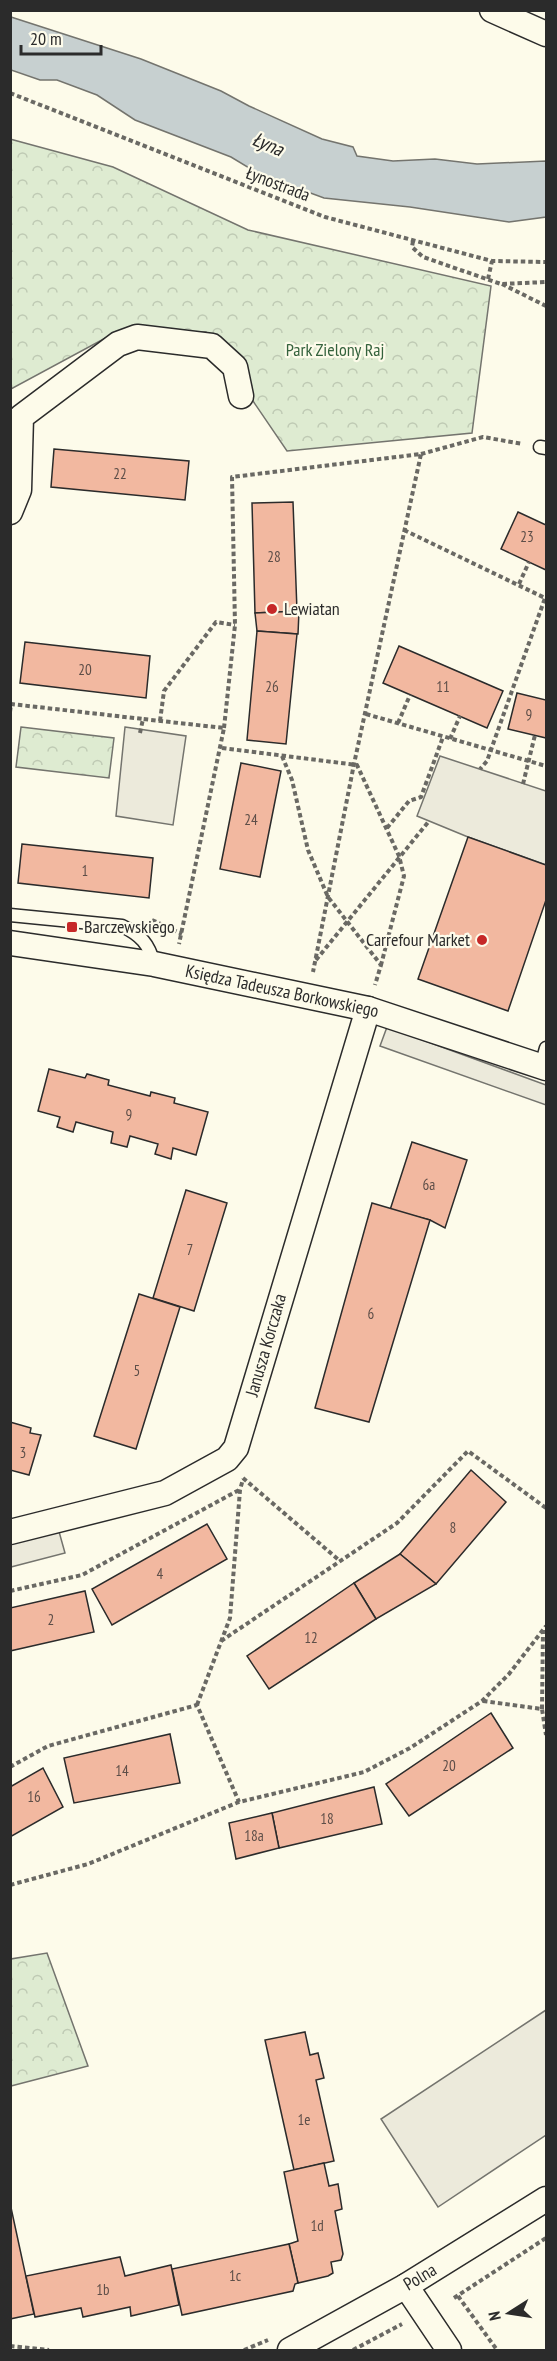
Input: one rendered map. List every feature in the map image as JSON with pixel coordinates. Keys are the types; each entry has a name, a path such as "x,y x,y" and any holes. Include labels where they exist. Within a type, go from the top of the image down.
{"street":[{"path":"492,10 546,34"},
{"path":"10,512 19,490 21,417 118,344 137,338 212,346 235,367 241,396"},
{"name":"Księdza Tadeusza Borkowskiego","path":"10,943 370,1000 545,1061"},
{"name":"Janusza Korczaka","path":"10,1532 165,1494 227,1459 236,1448 370,1000"},
{"name":"Polna","path":"290,2350 406,2286 546,2199"},
{"path":"406,2286 448,2350"}],"lane":[{"path":"10,915 122,926 139,934 164,966"}],"path":[{"name":"Łynostrada","path":"10,93 325,217 492,261 546,262"},
{"path":"414,241 412,247 423,257 501,284 546,306"},
{"path":"488,279 492,261"},
{"path":"501,284 546,282"},
{"path":"164,966 222,748 235,625 232,477 421,454 483,437 543,448"},
{"path":"314,970 354,764 421,454"},
{"path":"404,530 546,598 487,761 480,769"},
{"path":"519,584 529,562"},
{"path":"160,721 164,691 216,622 235,625"},
{"path":"398,723 410,695"},
{"path":"10,712 11,704 224,728"},
{"path":"366,714 546,765"},
{"path":"450,739 460,716"},
{"path":"140,733 142,719"},
{"path":"523,784 535,735"},
{"path":"387,828 409,801 422,797 443,737"},
{"path":"222,748 357,765 399,856 404,876 370,1000"},
{"path":"282,756 292,780 308,850 328,897 381,965"},
{"path":"315,960 429,821"},
{"path":"221,1641 397,1523 468,1451 546,1508"},
{"path":"243,1478 340,1561"},
{"path":"10,1591 82,1575 240,1490"},
{"path":"545,1628 542,1709 546,1735"},
{"path":"10,1886 88,1864 239,1802 364,1772 410,1748 482,1701 509,1674 545,1628"},
{"path":"482,1701 542,1709"},
{"path":"10,1767 48,1746 197,1705 239,1802"},
{"path":"497,2350 456,2297 546,2238"},
{"path":"352,2350 398,2325 406,2324"},
{"path":"10,2346 49,2350"}],"green space":[{"name":"Park Zielony Raj","path":"10,139 113,167 248,230 491,286 472,433 287,451 206,332 111,335 11,389"},
{"path":"21,727 114,738 109,778 16,767"},
{"path":"47,1953 88,2066 11,2086 11,1959"}],"shaded area":[{"path":"125,727 186,736 173,825 116,816"},
{"path":"440,756 546,791 546,865 417,816"},
{"path":"387,1027 546,1085 546,1105 380,1046"},
{"path":"58,1528 65,1553 11,1567 11,1541"},
{"path":"546,2010 546,2135 438,2207 381,2119"}],"water":[{"name":"Łyna","path":"11,17 141,59 221,91 322,139 353,147 357,156 393,161 435,159 477,164 546,161 546,217 509,222 410,207 324,198 259,174 231,157 135,120 97,95 57,80 40,80 11,70"}],"building":[{"path":"54,449 189,461 185,500 51,487"},
{"path":"293,502 297,611 255,613 252,503"},
{"path":"518,512 546,525 546,570 501,549"},
{"path":"299,611 298,634 257,631 255,613"},
{"path":"257,631 297,634 286,744 247,740"},
{"path":"25,642 150,656 146,698 20,683"},
{"path":"399,646 503,691 487,728 383,683"},
{"path":"517,693 546,700 546,738 508,729"},
{"path":"241,763 281,771 260,877 220,869"},
{"name":"Carrefour Market","path":"468,837 546,865 546,900 508,1011 418,979"},
{"path":"22,844 153,858 149,898 18,883"},
{"path":"49,1069 85,1078 87,1074 109,1080 108,1085 150,1096 151,1092 175,1098 174,1103 208,1112 196,1155 173,1148 171,1159 155,1154 158,1144 130,1136 127,1147 111,1143 113,1132 76,1122 73,1132 57,1127 60,1117 38,1111"},
{"path":"412,1142 467,1160 445,1228 430,1220 390,1210"},
{"path":"186,1190 227,1203 194,1311 153,1298"},
{"path":"372,1203 430,1220 369,1422 315,1408"},
{"path":"139,1294 180,1307 136,1449 94,1436"},
{"path":"10,1422 31,1428 30,1433 41,1435 29,1475 10,1470"},
{"path":"471,1470 506,1502 436,1584 400,1554"},
{"path":"207,1524 227,1559 112,1625 92,1589"},
{"path":"400,1554 436,1584 376,1619 354,1583"},
{"path":"354,1583 376,1619 269,1689 247,1656"},
{"path":"85,1591 94,1632 10,1651 10,1608"},
{"path":"491,1713 513,1748 409,1816 386,1784"},
{"path":"170,1734 180,1783 74,1803 64,1758"},
{"path":"43,1768 63,1807 10,1837 10,1787"},
{"path":"374,1787 382,1824 279,1848 272,1813"},
{"path":"272,1813 279,1848 236,1859 229,1823"},
{"path":"305,2032 310,2055 318,2053 324,2078 316,2080 334,2161 294,2170 265,2040"},
{"path":"324,2163 329,2186 338,2184 342,2209 335,2211 343,2254 341,2260 331,2262 333,2273 298,2283 289,2244 298,2241 284,2172"},
{"path":"10,2203 34,2314 10,2319"},
{"path":"289,2244 298,2283 295,2284 293,2291 182,2315 172,2269"},
{"path":"120,2257 125,2276 171,2265 179,2305 131,2316 130,2307 83,2317 81,2308 35,2317 26,2276"}],"place":[{"name":"Lewiatan","path":"272,609"},
{"name":"Barczewskiego","path":"72,927"},
{"name":"Carrefour Market","path":"482,940"}]}
